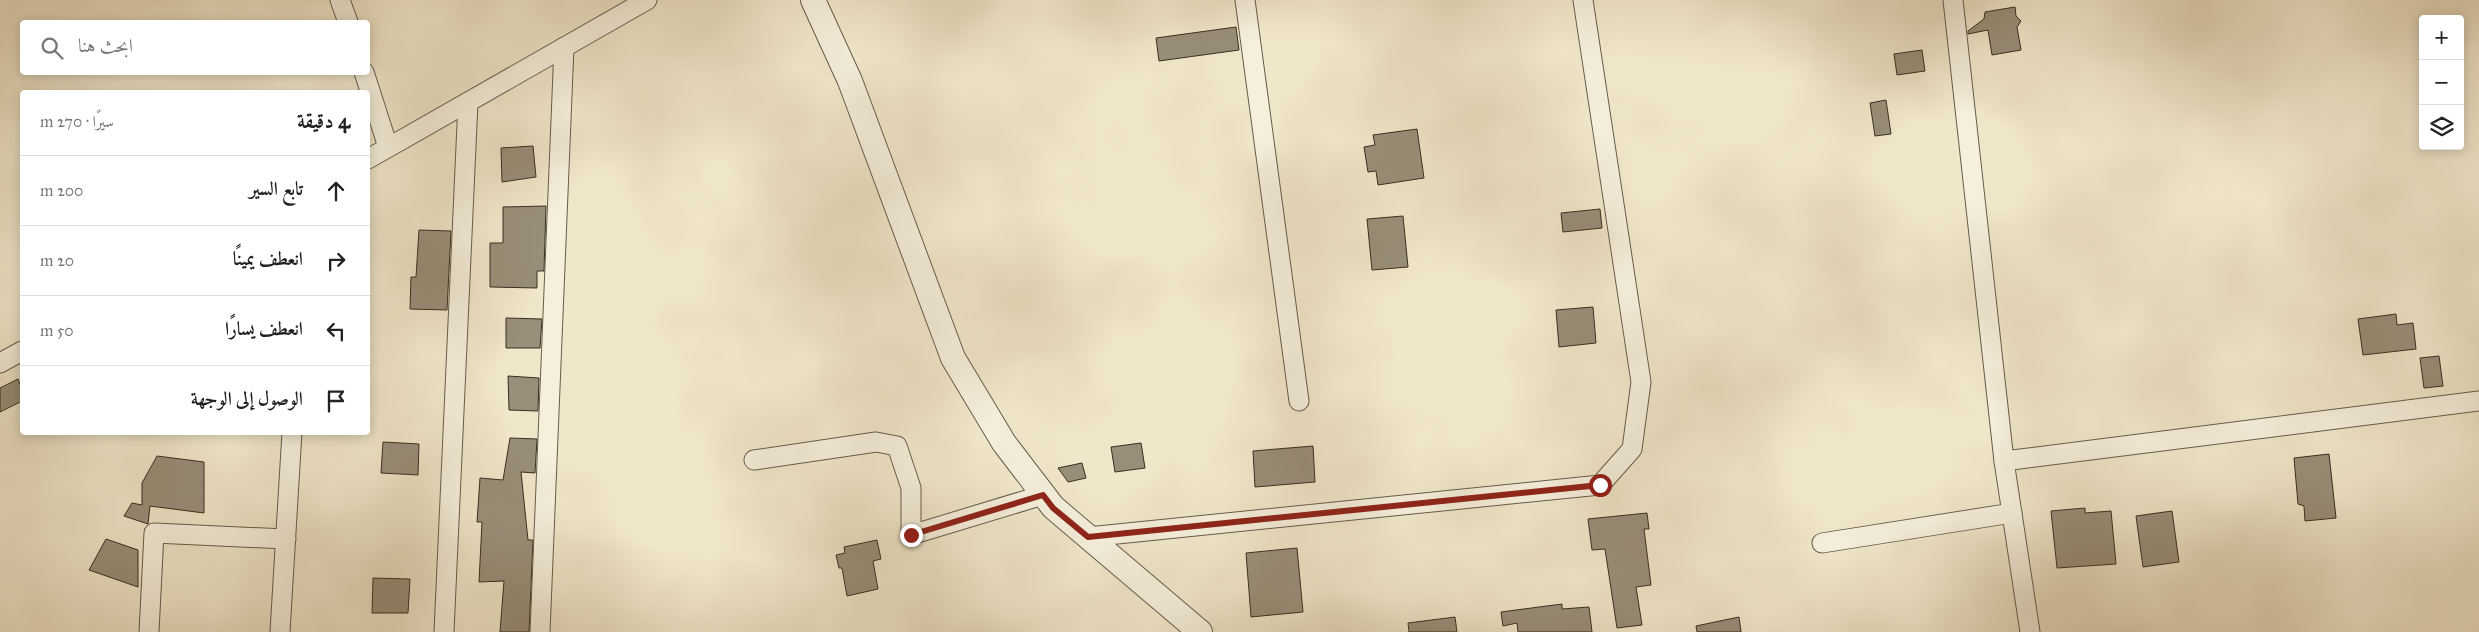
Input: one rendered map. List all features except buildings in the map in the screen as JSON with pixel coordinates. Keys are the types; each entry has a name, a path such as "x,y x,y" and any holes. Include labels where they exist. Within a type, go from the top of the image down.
{"street":[{"path":"340,0 347,20"},
{"path":"370,158 647,0"},
{"path":"813,0 850,81 954,358 1004,443 1053,508 1200,632"},
{"path":"1245,0 1299,401"},
{"path":"1088,537 1600,485 1632,449 1641,382 1583,0"},
{"path":"1953,0 2004,461 2030,632"},
{"path":"540,632 564,47"},
{"path":"365,75 370,90"},
{"path":"370,91 388,148"},
{"path":"444,632 468,102"},
{"path":"0,363 20,352"},
{"path":"2004,461 2479,401"},
{"path":"280,632 292,435"},
{"path":"754,460 876,442 897,446 911,488 911,535 1043,495"},
{"path":"1822,543 2012,513"},
{"path":"149,632 154,533 286,539"}],"route":[{"path":"911,535 1043,495 1053,508 1088,537 1600,485"}]}
